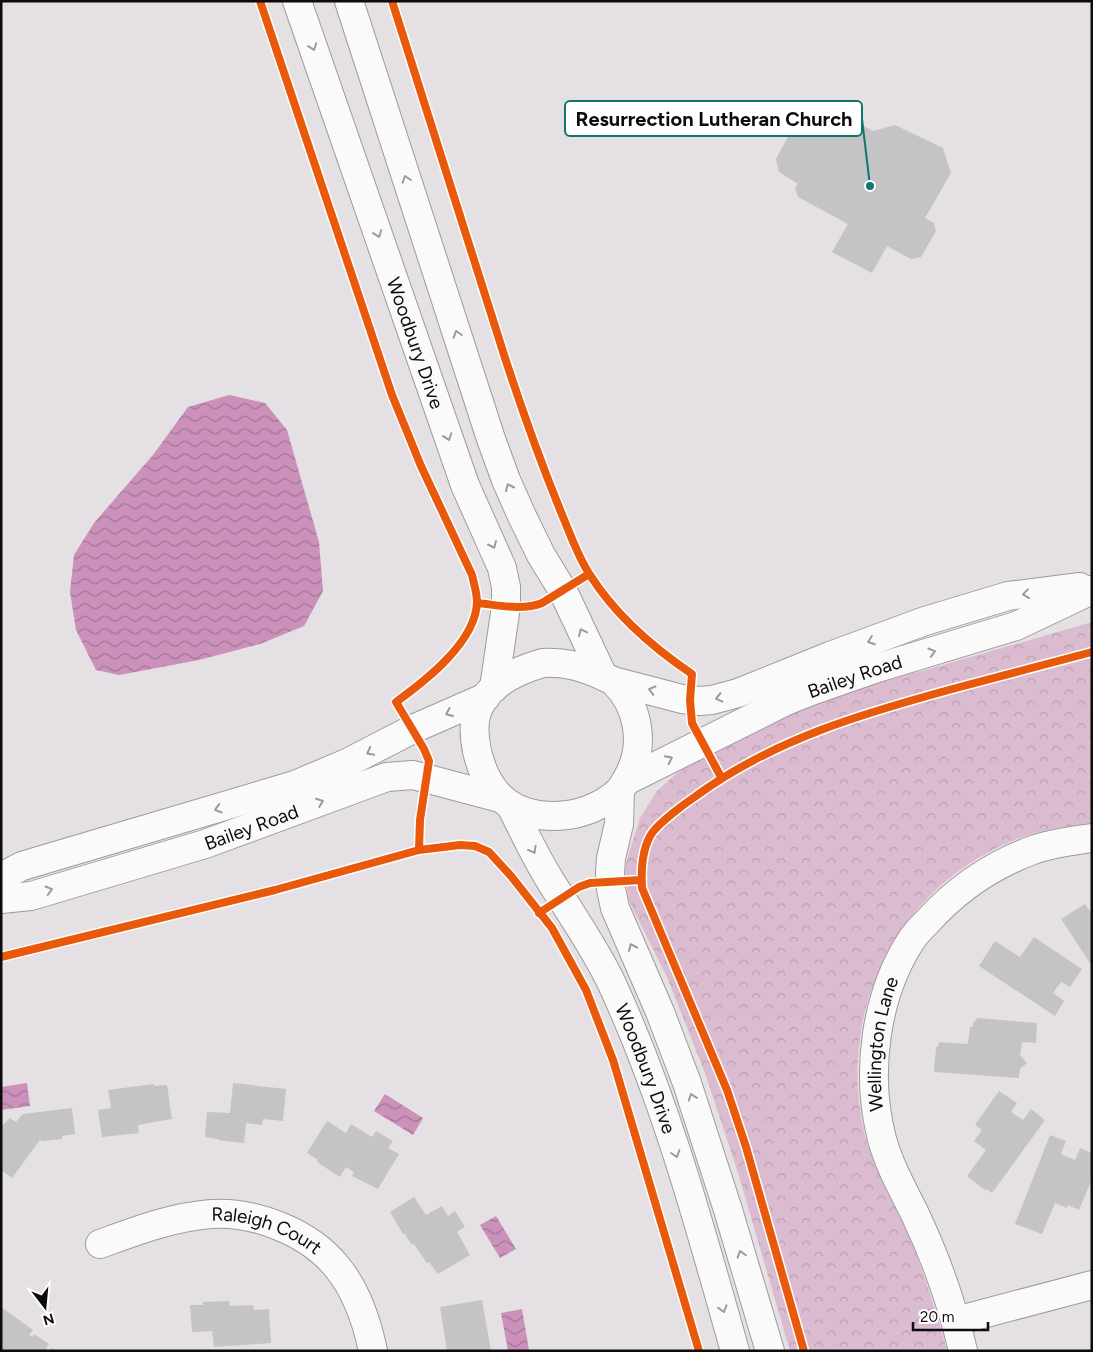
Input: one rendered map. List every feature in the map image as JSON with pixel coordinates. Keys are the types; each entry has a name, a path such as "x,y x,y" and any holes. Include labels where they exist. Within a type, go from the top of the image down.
{"main road":[{"name":"Woodbury Drive","path":"297,1 462,476 502,568 506,587 506,606 490,693"},
{"path":"349,1 506,480 541,555 563,591 608,678 625,694 630,704 637,730 635,763 623,786 599,804 568,815 541,816 524,813 506,802 484,775 474,737 479,707 490,693 510,675 543,663 568,663 583,667 608,678"},
{"name":"Bailey Road","path":"608,678 682,699 712,700 738,692 925,621 1008,596 1092,585"},
{"name":"Bailey Road","path":"623,786 778,705 811,690 1016,626 1092,590"},
{"name":"Bailey Road","path":"1,877 22,866 295,785 347,764 413,729 490,693"},
{"name":"Bailey Road","path":"1,899 30,896 205,844 317,804 375,780 392,776 413,775 506,802"},
{"name":"Woodbury Drive","path":"623,786 619,824 611,858 610,873 615,908 660,1012 696,1109 734,1228 770,1351"},
{"name":"Woodbury Drive","path":"506,802 548,877 597,954 629,1024 678,1159 735,1351"},
{"name":"Wellington Lane","path":"962,1351 956,1321 934,1259 914,1212 896,1177 882,1139 875,1100 874,1060 879,1017 893,976 912,938 939,909 968,884 998,865 1033,850 1063,842 1092,838"},
{"name":"Raleigh Court","path":"100,1244 144,1228 211,1214 234,1214 264,1220 296,1234 318,1248 337,1267 362,1311 373,1351"},
{"path":"956,1321 1092,1285"}],"green space":[{"path":"1092,622 1092,823 1053,829 1015,840 973,861 937,889 907,922 884,960 868,1001 859,1045 858,1090 868,1147 915,1251 947,1351 790,1351 739,1176 705,1073 667,977 629,901 625,877 626,863 640,818 657,791 676,774 692,763 778,715 885,678 922,671"}],"water":[{"path":"229,395 265,403 287,430 319,542 323,591 304,626 260,644 199,660 119,675 96,670 76,630 70,592 74,555 94,523 153,455 188,407"},
{"path":"27,1083 30,1106 1,1110 1,1087"},
{"path":"385,1094 423,1118 413,1135 374,1111"},
{"path":"496,1216 516,1249 500,1258 480,1225"},
{"path":"522,1309 529,1350 508,1351 501,1313"}],"building":[{"path":"817,100 873,131 895,125 943,148 951,173 925,218 934,223 936,231 921,257 911,259 887,246 872,273 832,252 848,224 798,197 795,188 798,184 779,172 776,159 806,103"},
{"path":"1085,904 1092,914 1092,966 1061,919"},
{"path":"1034,937 1082,969 1070,987 1061,982 1053,993 1064,1001 1055,1016 979,966 995,941 1020,957"},
{"path":"978,1018 1037,1023 1036,1043 1022,1042 1020,1055 1027,1063 1020,1069 1019,1078 934,1072 936,1047 938,1047 939,1042 968,1044 970,1027 973,1027 973,1023"},
{"path":"233,1083 286,1089 283,1121 263,1119 262,1125 246,1123 244,1143 205,1137 207,1112 230,1113"},
{"path":"153,1084 154,1086 167,1085 172,1119 138,1125 139,1133 102,1137 98,1110 111,1108 108,1090"},
{"path":"999,1091 1017,1103 1011,1112 1023,1120 1031,1109 1045,1120 992,1193 967,1176 986,1150 974,1141 982,1130 975,1125"},
{"path":"72,1108 75,1134 62,1136 62,1139 40,1140 12,1178 1,1170 1,1127 10,1118 16,1122 23,1114"},
{"path":"327,1121 346,1133 351,1124 372,1137 376,1131 393,1141 388,1148 399,1154 378,1189 352,1176 354,1172 346,1167 340,1177 307,1153"},
{"path":"1050,1135 1066,1141 1061,1154 1075,1160 1080,1148 1092,1153 1092,1179 1079,1210 1068,1205 1067,1208 1055,1203 1042,1234 1015,1224"},
{"path":"414,1197 426,1215 442,1206 448,1216 455,1211 465,1227 457,1232 470,1255 438,1274 429,1262 427,1263 414,1244 412,1245 403,1234 390,1212"},
{"path":"482,1300 491,1351 447,1351 440,1307"},
{"path":"229,1301 230,1306 253,1305 254,1310 269,1309 271,1343 214,1347 212,1331 192,1332 190,1305 203,1305 203,1302"},
{"path":"1,1307 33,1330 29,1335 32,1337 34,1334 49,1344 46,1348 50,1351 1,1351 3,1343 1,1342"}],"cycle path":[{"path":"260,1 392,395 421,466 472,575 476,592 477,602 474,617 468,632 459,646 434,672 396,702 429,761 420,820 419,850"},
{"path":"392,1 512,381 540,459 575,546 590,575 611,604 649,642 692,674 690,700 692,723 721,777"},
{"path":"477,603 510,607 526,607 542,603 589,574"},
{"path":"804,1351 746,1147 727,1090 642,888 643,859 646,845 652,833 679,808 726,776 788,743 888,707 1092,652"},
{"path":"1,957 275,890 419,850 460,845 475,846 489,852 511,876 552,928 586,990 613,1060 699,1351"},
{"path":"539,913 579,887 590,883 641,880"}],"place":[{"name":"Resurrection Lutheran Church","path":"870,186"}]}
